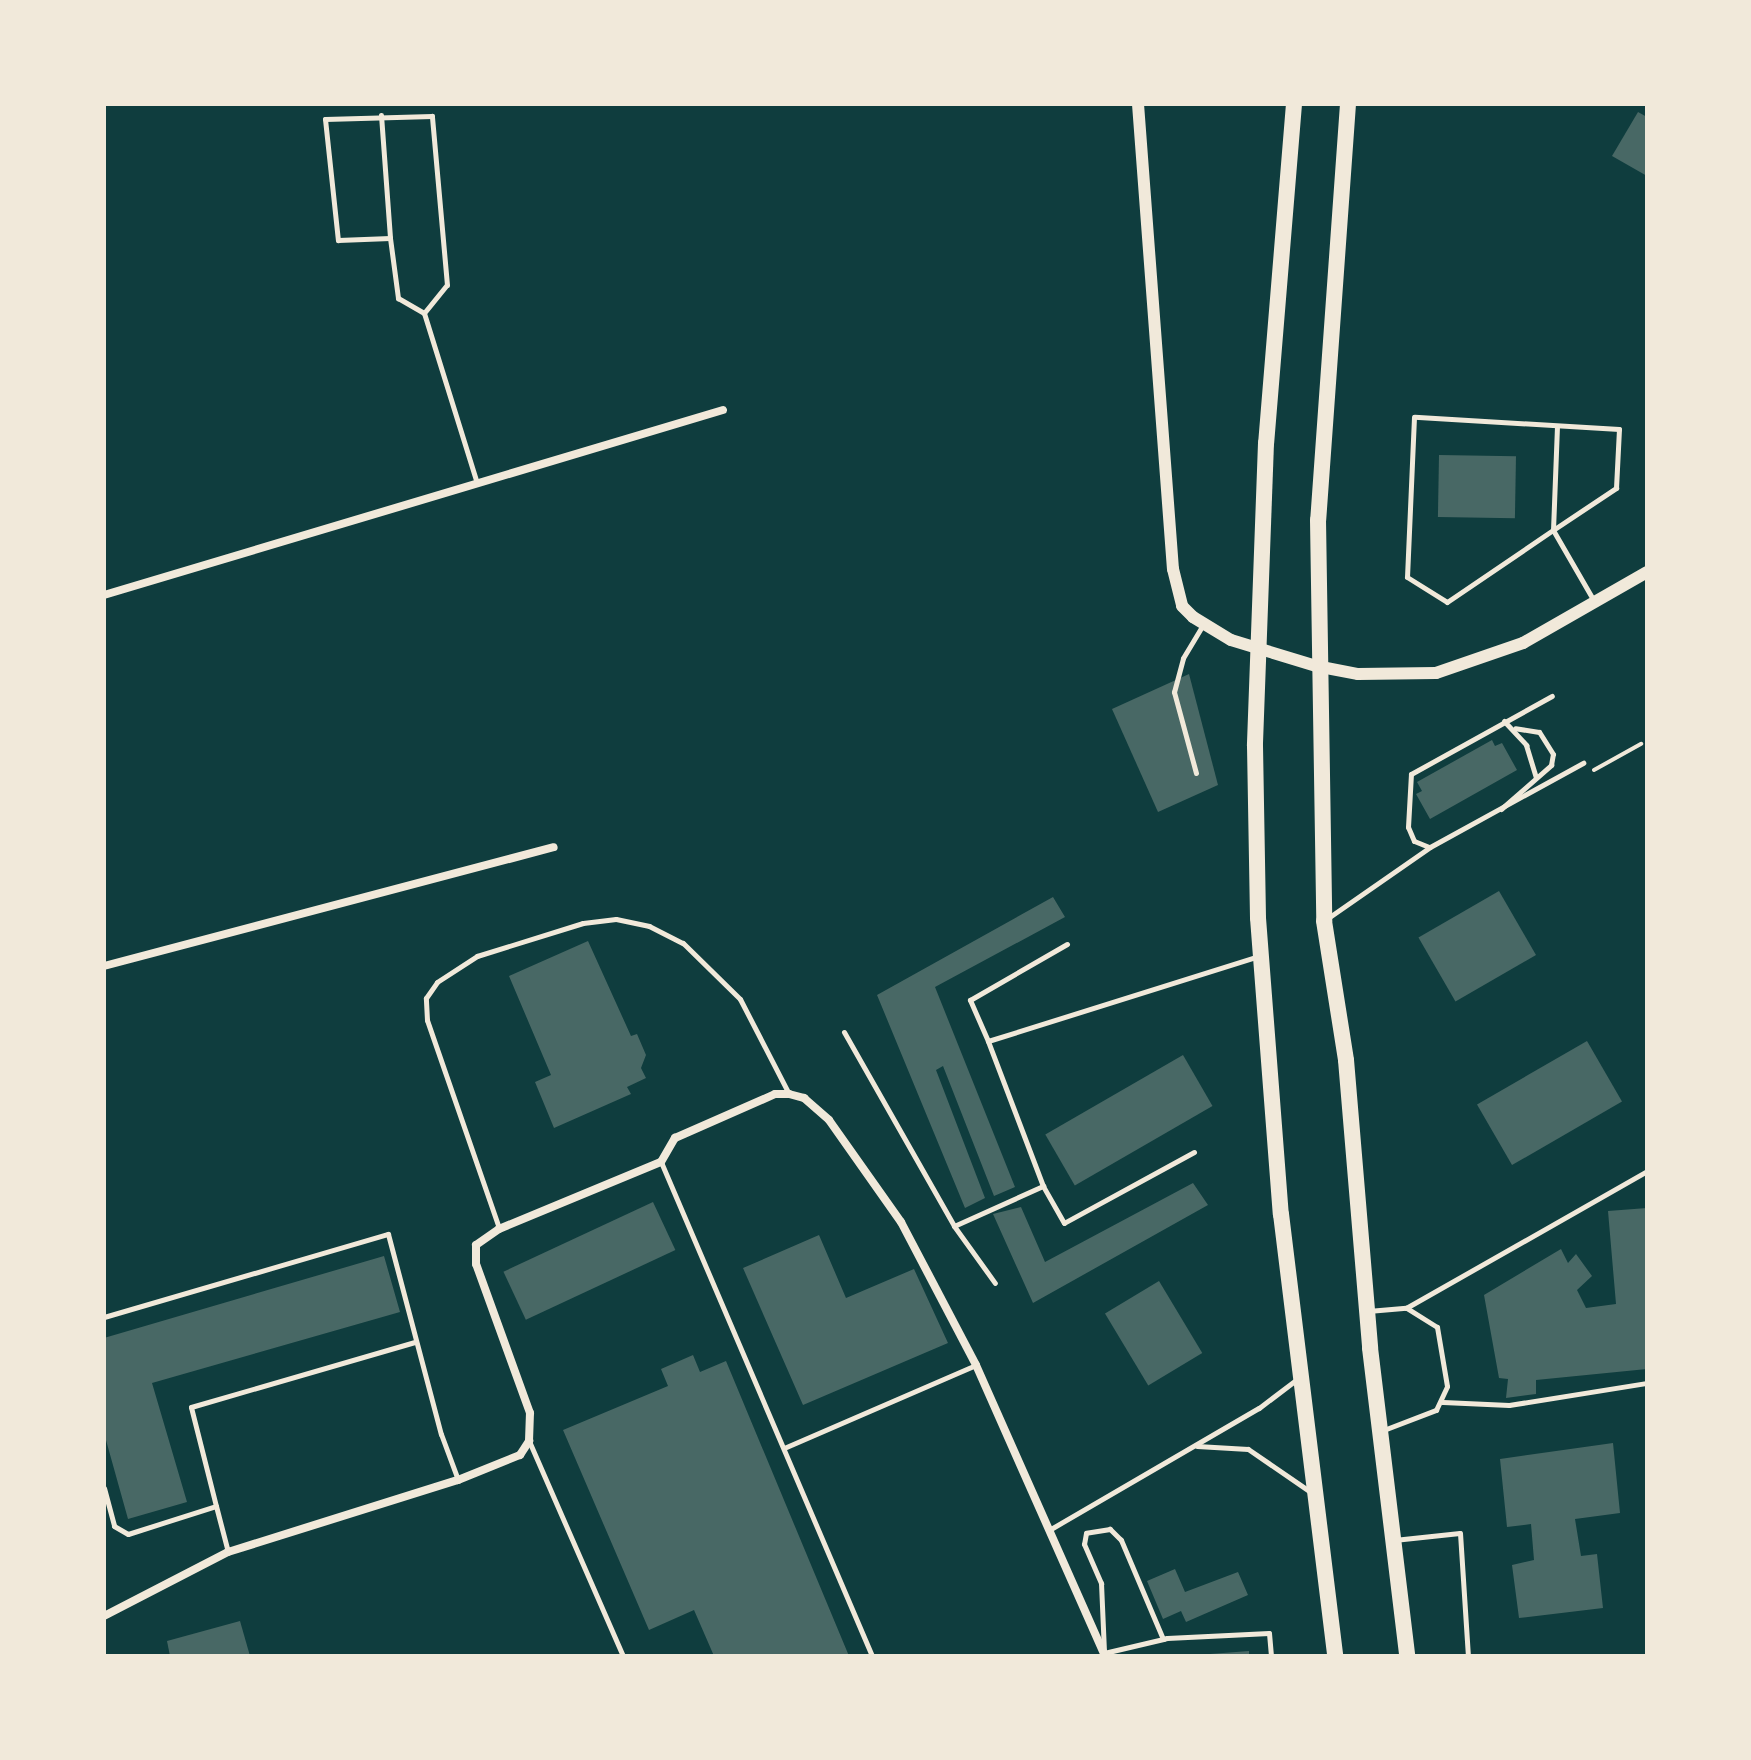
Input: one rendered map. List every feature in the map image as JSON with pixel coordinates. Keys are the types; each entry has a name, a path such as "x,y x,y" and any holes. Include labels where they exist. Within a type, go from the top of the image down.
{"highway":[{"path":"1294,104 1266,443 1258,649 1259,956 1281,1214 1335,1656"},
{"path":"1348,104 1328,319 1316,666 1324,921 1346,1060 1367,1311 1407,1656"}],"street":[{"path":"1138,104 1173,569 1182,606 1203,625 1258,649 1316,666 1358,674 1454,670 1523,643 1647,572"},
{"path":"104,595 723,410"},
{"path":"104,966 553,847"},
{"path":"104,1616 228,1552 506,1464 529,1441 530,1413 473,1253 482,1239 499,1229 661,1162 675,1138 775,1094 789,1094 804,1098 829,1120 901,1222 976,1365 1105,1655"}],"lane":[{"path":"381,115 390,238 398,298 424,313 477,483"},
{"path":"390,238 338,240 325,119 381,115 432,116 447,285 424,313"},
{"path":"1414,417 1619,429 1616,488 1553,530 1447,602 1407,577 1414,417"},
{"path":"1557,426 1553,530 1594,602"},
{"path":"1196,773 1174,692 1183,658 1203,625"},
{"path":"1430,847 1414,841 1408,827 1411,774 1552,696"},
{"path":"1497,813 1551,765 1550,743 1539,732 1515,728 1504,721"},
{"path":"1515,728 1536,778"},
{"path":"1324,921 1430,847 1497,813 1583,763"},
{"path":"499,1229 427,1020 426,998 437,982 477,956 583,923 616,919 649,926 683,943 740,999 789,1094"},
{"path":"1067,944 970,1000 1043,1186 1064,1223 1194,1152"},
{"path":"988,1041 1259,956"},
{"path":"844,1032 954,1226 995,1283"},
{"path":"661,1162 872,1656"},
{"path":"1367,1311 1406,1308 1647,1171"},
{"path":"954,1226 1043,1186"},
{"path":"104,1317 388,1234 415,1342 458,1480"},
{"path":"1406,1308 1437,1327 1445,1359 1443,1402"},
{"path":"228,1552 191,1407 415,1342"},
{"path":"784,1448 976,1365"},
{"path":"1049,1530 1196,1446 1301,1376"},
{"path":"1380,1431 1418,1420 1443,1402 1509,1405 1647,1383"},
{"path":"529,1441 623,1656"},
{"path":"1196,1446 1248,1449 1316,1497"},
{"path":"104,1488 114,1526 128,1534 216,1506"},
{"path":"1163,1639 1121,1540 1110,1529 1098,1528 1086,1533 1084,1544 1101,1583 1105,1655 1163,1639 1269,1633 1271,1656"},
{"path":"1393,1540 1460,1533 1468,1656"}],"building":[{"path":"1638,112 1647,117 1647,176 1612,156"},
{"path":"1439,455 1516,456 1515,518 1438,517"},
{"path":"1189,674 1218,785 1158,812 1112,709"},
{"path":"1492,740 1495,746 1502,743 1517,770 1430,819 1416,794 1422,791 1417,782"},
{"path":"1499,891 1536,955 1455,1002 1418,938"},
{"path":"1053,897 1065,917 935,987 1015,1187 994,1196 943,1066 936,1070 985,1198 965,1208 877,995"},
{"path":"588,941 631,1036 637,1034 646,1055 641,1068 646,1078 627,1087 631,1094 554,1128 535,1082 551,1075 509,976"},
{"path":"1587,1041 1622,1102 1512,1165 1477,1104"},
{"path":"1183,1055 1212,1106 1075,1186 1045,1134"},
{"path":"1193,1183 1208,1205 1033,1303 993,1214 1021,1207 1045,1262"},
{"path":"653,1202 675,1250 526,1320 503,1272"},
{"path":"1647,1208 1647,1369 1536,1380 1536,1394 1506,1398 1508,1379 1499,1378 1484,1295 1561,1249 1568,1263 1576,1254 1592,1276 1577,1290 1586,1308 1616,1304 1608,1211"},
{"path":"819,1235 846,1298 914,1269 948,1343 803,1405 743,1268"},
{"path":"384,1256 400,1312 152,1383 187,1502 128,1519 104,1433 104,1338"},
{"path":"1159,1281 1202,1353 1148,1385 1105,1313"},
{"path":"693,1355 700,1372 726,1361 849,1656 714,1656 694,1610 649,1630 563,1430 668,1386 661,1369"},
{"path":"1613,1443 1620,1513 1575,1519 1581,1556 1597,1554 1603,1608 1519,1618 1512,1565 1534,1560 1531,1524 1507,1527 1500,1459"},
{"path":"1175,1569 1185,1592 1238,1572 1248,1595 1186,1622 1181,1611 1163,1619 1147,1581"},
{"path":"240,1621 250,1656 170,1656 167,1641"},
{"path":"1249,1651 1249,1656 1210,1656 1210,1654"}]}
